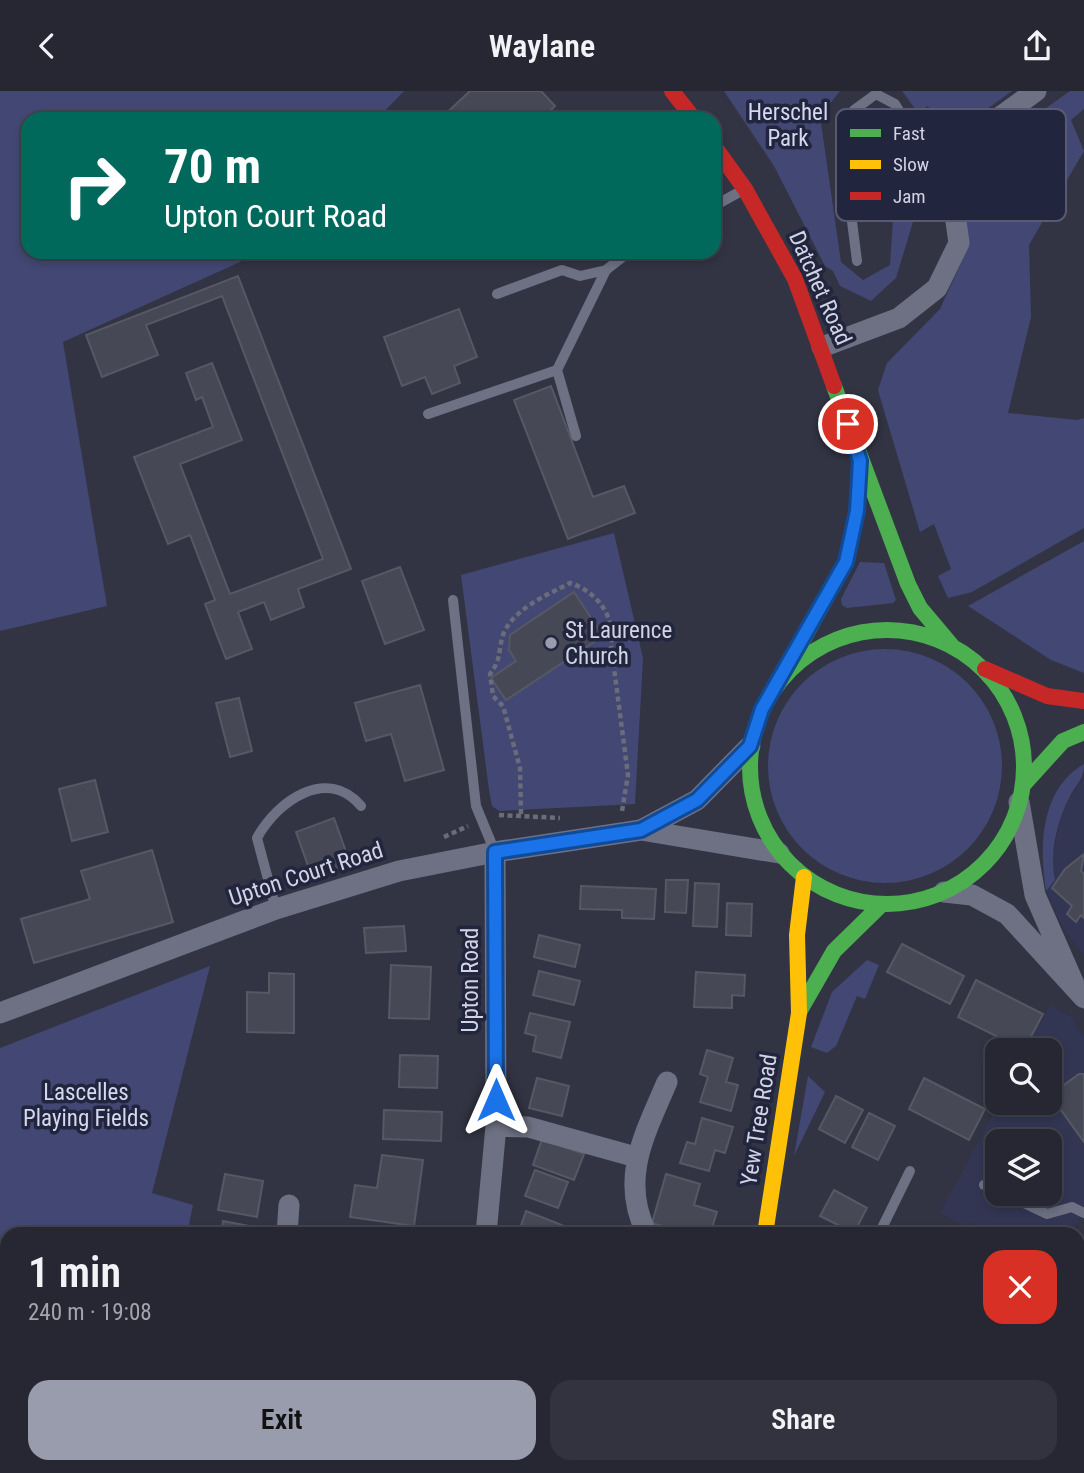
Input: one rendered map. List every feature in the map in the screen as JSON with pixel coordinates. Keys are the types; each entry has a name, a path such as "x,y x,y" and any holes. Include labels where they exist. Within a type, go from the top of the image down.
{"main road":[{"path":"673,91 689,112"},
{"name":"Datchet Road","path":"721,156 745,189 795,279 822,347 860,461 883,513 908,584 920,608 952,646"},
{"name":"Datchet Road","path":"860,461 857,511 846,562 762,709 750,746 750,785 761,823 779,853 804,877 841,897 882,904 913,901 944,891 977,870 1003,839 1021,794"},
{"path":"783,676 846,635 882,629 918,633 952,646 982,667 1047,696 1084,701"},
{"path":"982,667 1002,692 1016,722 1023,753 1021,794"},
{"path":"1021,794 1063,741 1084,732"},
{"name":"Yew Tree Road","path":"766,1227 799,1013 797,935 804,877"},
{"name":"Yew Tree Road","path":"799,1013 834,951 882,904"}],"street":[{"path":"1011,109 1036,91"},
{"path":"822,347 899,318 937,288 959,243 956,221"},
{"name":"Upton Court Road","path":"641,830 697,800 750,746"},
{"path":"1021,794 1035,895 1079,991"},
{"name":"Upton Court Road","path":"0,1013 276,909 399,871 495,852 641,830 779,853"},
{"name":"Upton Road","path":"487,1227 496,1126 495,852"},
{"path":"944,891 972,895 1007,914 1079,991"},
{"path":"644,1227 636,1211 636,1157 667,1082"},
{"path":"496,1126 528,1127 636,1157"},
{"path":"287,1227 289,1205"}],"lane":[{"path":"855,109 876,94 895,104 898,109"},
{"path":"721,202 745,189"},
{"path":"852,221 857,261"},
{"path":"576,436 557,370 606,270 619,259"},
{"path":"497,295 562,270 580,276 606,270"},
{"path":"428,414 557,370"},
{"path":"453,600 476,806 495,852"},
{"path":"276,909 257,838 274,813 308,792 331,786 342,790 361,806"},
{"path":"883,1227 911,1171"},
{"path":"1030,1206 1047,1214 1072,1207 1084,1213"}],"path":[{"path":"521,814 520,768 503,706 493,696 491,674 501,658 503,637 517,617 535,601 570,583 586,588 606,611 612,633 611,645 628,775 621,819"}],"shaded area":[{"path":"1084,779 1084,956 1064,930 1046,891 1055,880 1051,862 1060,822 1068,800"},
{"path":"1050,1005 1076,1020 1074,1023 1084,1037 1084,1212 1074,1227 979,1227 969,1222 966,1227 940,1213 985,1129 985,1206 1062,1206 1062,1129 985,1129 993,1115 1062,1115 1062,1038 1032,1038"}],"green space":[{"path":"0,91 404,91 384,112 21,112 21,259 243,259 63,342 107,606 0,631"},
{"name":"Herschel Park","path":"724,91 840,91 820,116 841,262 863,280 890,265 893,221 913,221 896,278 871,301 840,286 833,271 825,266 774,166"},
{"path":"902,91 1012,91 987,109 930,109 928,106 915,109"},
{"path":"1070,91 1084,91 1084,109 1071,120 1084,151 1066,182 1066,109 1045,109"},
{"path":"966,221 1043,221 1029,245 1031,317 1008,413 1077,420 1084,418 1084,528 972,592 948,598 938,576 951,569 934,524 920,532 878,390 887,363 940,309 966,252"},
{"path":"614,533 643,658 635,804 499,811 492,806 489,790 461,575"},
{"path":"1084,541 1084,673 1051,660 968,606"},
{"path":"860,562 884,563 896,600 893,603 847,608 842,605 841,599"},
{"path":"874,649 896,649 930,658 968,683 993,721 1000,743 1000,789 993,811 968,849 940,869 919,878 896,883 874,883 851,878 830,869 811,857 794,840 773,800 768,777 768,755 773,732 782,711 794,692 811,675 851,654"},
{"path":"1084,764 1081,778 1069,798 1058,828 1053,859 1055,880 1046,891 1043,839 1051,804 1069,775"},
{"path":"867,960 879,965 865,999 857,996 836,1046 827,1053 811,1047 832,992"},
{"name":"Lascelles Playing Fields","path":"210,966 152,1193 193,1205 188,1227 0,1227 0,1048"},
{"path":"808,1076 825,1092 794,1156"}],"building":[{"path":"470,91 541,91 555,106 549,112 448,112"},
{"path":"238,276 351,569 298,589 304,607 271,620 264,602 238,612 252,649 226,659 205,604 215,600 190,535 168,544 134,457 213,427 202,397 196,400 186,373 212,363 242,440 180,464 230,594 323,559 222,296 146,325 158,355 102,377 86,335"},
{"path":"459,309 477,357 454,366 460,383 432,394 425,377 402,386 384,337"},
{"path":"551,386 593,497 624,486 635,513 568,539 514,400"},
{"path":"400,567 424,630 385,644 362,581"},
{"name":"St Laurence Church","path":"574,592 603,636 506,700 491,678 516,661 509,650 510,635"},
{"path":"420,685 444,770 405,781 391,734 366,741 355,703"},
{"path":"239,698 252,751 230,757 216,703"},
{"path":"95,780 108,832 72,841 59,789"},
{"path":"334,818 350,863 312,877 296,832"},
{"path":"152,850 173,922 34,963 21,919 90,899 81,871"},
{"path":"1084,854 1081,871 1084,874 1084,918 1081,915 1076,922 1067,914 1072,906 1052,888 1065,869"},
{"path":"666,880 688,880 686,913 665,912"},
{"path":"695,883 719,884 717,927 693,926"},
{"path":"581,886 656,889 654,919 622,918 622,910 580,909"},
{"path":"727,903 752,904 751,936 726,935"},
{"path":"404,926 406,951 366,953 364,928"},
{"path":"539,935 580,945 575,967 534,957"},
{"path":"902,944 964,976 950,1004 887,972"},
{"path":"391,965 431,967 429,1019 389,1018"},
{"path":"539,971 580,981 574,1005 533,995"},
{"path":"696,972 745,975 744,996 732,995 732,1008 694,1007"},
{"path":"269,973 294,974 294,1033 247,1032 247,992 269,993"},
{"path":"976,980 1043,1014 1030,1038 1000,1038 958,1017"},
{"path":"530,1013 570,1022 561,1058 533,1051 536,1036 525,1033"},
{"path":"707,1050 733,1058 726,1082 738,1085 731,1111 700,1102 708,1077 700,1074"},
{"path":"400,1055 438,1056 437,1088 399,1087"},
{"path":"1079,1074 1084,1074 1084,1142 1062,1112 1062,1086"},
{"path":"537,1078 569,1086 562,1116 529,1108"},
{"path":"924,1078 985,1109 969,1140 909,1109"},
{"path":"836,1096 863,1110 845,1143 819,1129"},
{"path":"384,1110 442,1112 441,1141 383,1139"},
{"path":"869,1113 895,1126 878,1160 852,1147"},
{"path":"702,1118 733,1127 725,1153 715,1150 709,1171 680,1163 687,1142 695,1144"},
{"path":"542,1139 584,1154 574,1180 533,1165"},
{"path":"382,1155 423,1160 414,1226 350,1217 355,1185 377,1188"},
{"path":"535,1170 568,1182 558,1208 525,1196"},
{"path":"225,1174 263,1181 257,1217 218,1210"},
{"path":"666,1174 700,1184 694,1205 717,1212 712,1227 667,1227 652,1223"},
{"path":"834,1190 867,1208 857,1227 842,1227 820,1216"},
{"path":"526,1211 562,1225 561,1227 520,1227"},
{"path":"223,1221 255,1227 222,1227"}],"traffic: fast":[{"path":"834,386 908,584 920,608 952,646"},
{"path":"783,676 846,562 857,511 860,466"},
{"path":"887,630 927,636 963,654 984,670 1000,691 1018,727 1024,767 1018,807 1000,843 984,864 963,880 927,898 887,904 847,898 811,880 790,864 774,843 756,807 750,767 756,727 774,691 790,670 811,654 847,636 887,630"},
{"path":"1023,785 1063,741 1084,732"},
{"path":"799,1012 834,951 882,904"}],"traffic: slow":[{"path":"766,1227 799,1013 797,935 804,877"}],"traffic: jam":[{"path":"672,91 688,112"},
{"path":"721,156 745,189 795,279 834,386"},
{"path":"985,669 1047,696 1084,701"}],"place":[{"name":"St Laurence Church","path":"551,643"}],"route":[{"path":"496,1100 495,852 641,830 697,800 750,746 762,709 846,562 857,511 860,461 848,424"}]}
